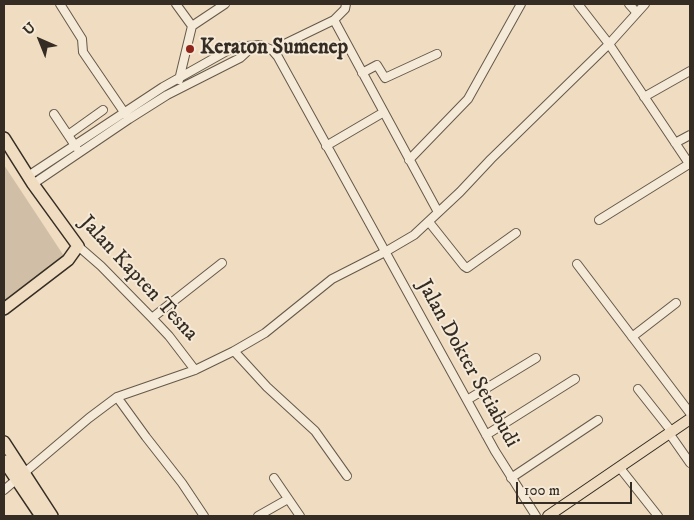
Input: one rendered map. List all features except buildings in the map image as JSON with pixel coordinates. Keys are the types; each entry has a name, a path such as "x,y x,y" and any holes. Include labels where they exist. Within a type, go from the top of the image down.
{"highway":[{"name":"Jalan Kapten Tesna","path":"4,138 78,246"},
{"path":"4,310 68,260 78,246"},
{"path":"4,442 41,516"},
{"path":"4,461 20,476 52,516"}],"main road":[{"path":"548,516 690,419"}],"street":[{"path":"60,4 82,39 83,52 126,115"},
{"path":"176,4 192,26"},
{"path":"183,86 178,78 192,26 225,4"},
{"path":"31,180 178,78 234,48 265,46 272,50 334,20 345,9 346,4"},
{"path":"409,160 468,99 521,4"},
{"path":"578,4 609,44 690,164 599,220"},
{"path":"629,4 637,13"},
{"path":"4,490 88,418 117,397 194,370 234,351 264,333 332,279 407,239 429,222 491,158 609,44 645,4"},
{"path":"334,20 438,212"},
{"path":"126,115 240,58 253,46"},
{"name":"Jalan Dokter Setiabudi","path":"272,50 278,57 510,478 536,516"},
{"path":"362,73 377,65 386,78 437,54"},
{"path":"644,97 690,71"},
{"path":"68,135 103,110"},
{"path":"326,146 384,112"},
{"path":"54,114 77,148"},
{"path":"675,143 690,135"},
{"path":"429,222 467,268 516,233"},
{"name":"Jalan Kapten Tesna","path":"78,246 101,266 169,336 194,370"},
{"path":"152,318 222,263"},
{"path":"577,264 690,413"},
{"path":"632,337 676,303"},
{"path":"234,351 267,387 315,431 347,476"},
{"path":"467,400 536,358"},
{"path":"486,435 575,379"},
{"path":"638,389 671,432 690,463"},
{"path":"117,397 182,483 204,516"},
{"path":"510,478 598,420"},
{"path":"620,468 658,516"},
{"path":"274,478 300,516"},
{"path":"258,516 288,499"}],"shaded area":[{"path":"4,165 64,256 4,300"}],"place":[{"name":"Keraton Sumenep","path":"190,49"}]}
